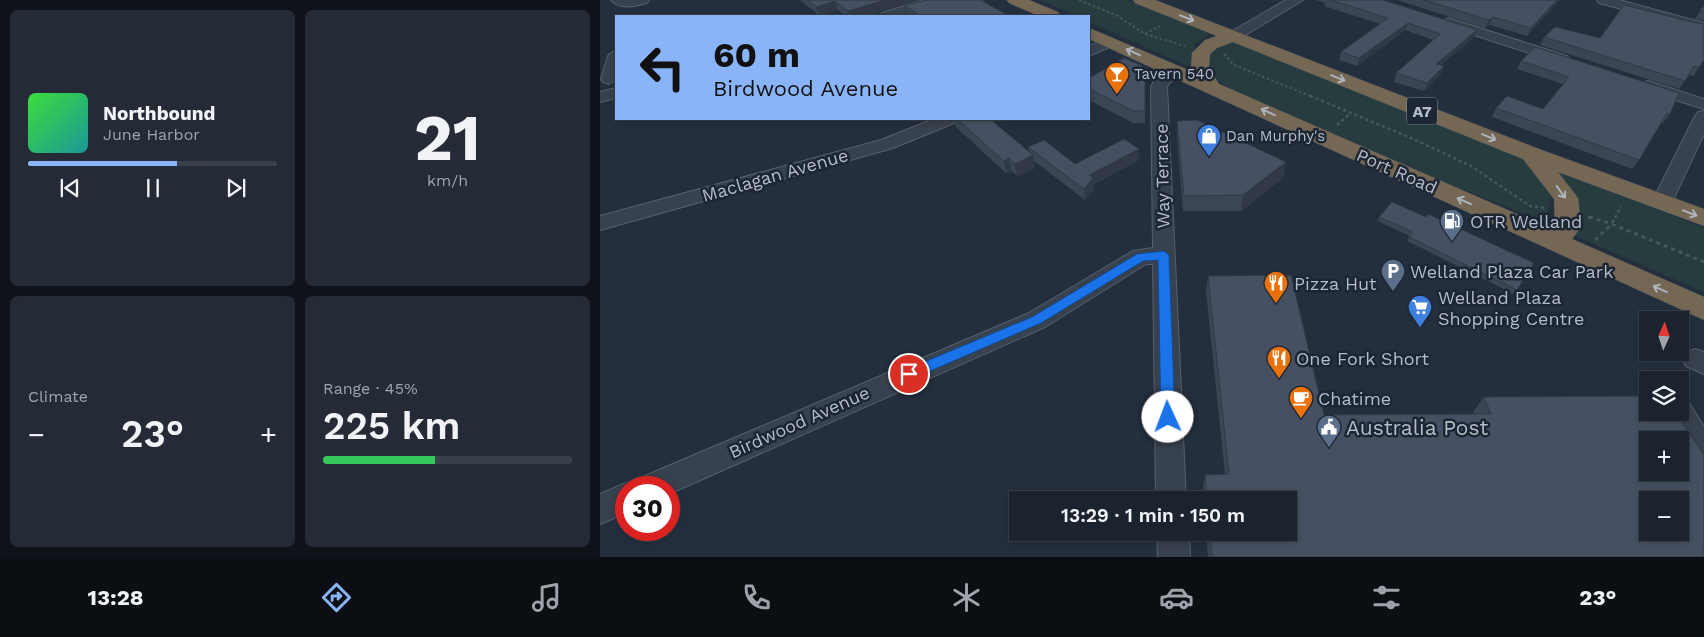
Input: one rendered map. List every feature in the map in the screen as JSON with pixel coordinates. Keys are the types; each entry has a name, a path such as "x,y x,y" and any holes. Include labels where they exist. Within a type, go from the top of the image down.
{"highway":[{"path":"1015,0 1050,15"},
{"name":"A7","path":"1141,0 1228,44 1704,218"},
{"name":"Port Road","path":"1090,33 1211,86 1704,309"},
{"path":"1211,86 1200,68 1201,53 1212,44 1228,44"},
{"path":"1531,154 1566,198 1568,227 1554,242"}],"street":[{"path":"612,0 620,2 637,1"},
{"path":"890,15 938,0"},
{"path":"1228,44 1296,0"},
{"path":"1604,0 1704,27"},
{"path":"629,15 637,1"},
{"path":"1434,18 1573,62"},
{"path":"1090,52 1109,42"},
{"path":"606,91 615,60"},
{"name":"Way Terrace","path":"1171,491 1159,87 1162,80 1177,72"},
{"path":"1638,83 1704,104"},
{"path":"1662,202 1704,116"},
{"name":"Maclagan Avenue","path":"600,223 886,144 946,120"},
{"name":"Birdwood Avenue","path":"678,476 1036,320 1141,257 1164,255"},
{"path":"1685,421 1704,451"},
{"path":"600,509 615,503"},
{"path":"1173,541 1174,557"}],"path":[{"path":"1079,0 1116,15 1145,34 1180,45 1190,46"},
{"path":"1145,34 1166,23"},
{"path":"1228,44 1234,65 1471,166 1530,206 1553,209"},
{"path":"1331,130 1350,114"},
{"path":"1595,241 1612,224 1621,204"},
{"path":"1585,216 1612,224 1704,262"}],"green space":[{"path":"1040,0 1127,0 1212,33 1195,44 1192,68 1090,22 1090,15 1074,15"},
{"path":"1234,40 1512,151 1530,164 1552,197 1545,222 1444,182 1234,92 1204,70 1205,55"},
{"path":"1550,166 1704,228 1704,292 1571,234"}],"building":[{"path":"808,0 885,0 848,11 835,1 816,7"},
{"path":"926,0 980,0 1007,15 918,15 905,6"},
{"path":"1331,0 1383,0 1477,30 1436,64 1444,66 1427,83 1396,73 1440,34 1408,23 1359,58 1341,52 1388,18"},
{"path":"1424,0 1557,0 1531,28 1493,17 1489,20"},
{"path":"1624,5 1704,24 1704,59 1699,68 1694,66 1685,81 1544,37 1555,27 1600,38"},
{"path":"1535,47 1679,93 1670,114 1667,113 1639,160 1496,108 1507,96 1543,109 1569,77 1521,61"},
{"name":"Tavern 540","path":"1124,58 1145,67 1145,111 1133,111 1090,90 1090,77"},
{"path":"958,120 991,120 1033,155 1015,164 1009,158 1004,161"},
{"name":"Dan Murphy's","path":"1197,120 1286,162 1243,195 1184,196 1177,121"},
{"path":"1124,139 1139,149 1089,175 1093,178 1084,189 1028,147 1044,140 1075,164"},
{"path":"1392,202 1426,217 1428,214 1534,263 1517,290 1409,237 1413,232 1379,217"},
{"path":"1291,275 1324,415 1491,414 1484,397 1639,396 1639,421 1681,421 1688,431 1639,431 1639,481 1689,481 1689,433 1704,455 1704,557 1212,557 1211,541 1297,541 1297,491 1206,491 1205,475 1229,474 1208,276"}],"place":[{"name":"Tavern 540","path":"1117,95"},
{"name":"Dan Murphy's","path":"1209,157"},
{"name":"OTR Welland","path":"1452,242"},
{"name":"Welland Plaza Car Park","path":"1393,292"},
{"name":"Pizza Hut","path":"1276,304"},
{"name":"Welland Plaza Shopping Centre","path":"1420,328"},
{"name":"One Fork Short","path":"1279,379"},
{"name":"Chatime","path":"1301,419"},
{"name":"Australia Post","path":"1329,448"}],"route":[{"path":"909,374 1036,320 1141,257 1164,255 1168,417"}]}
